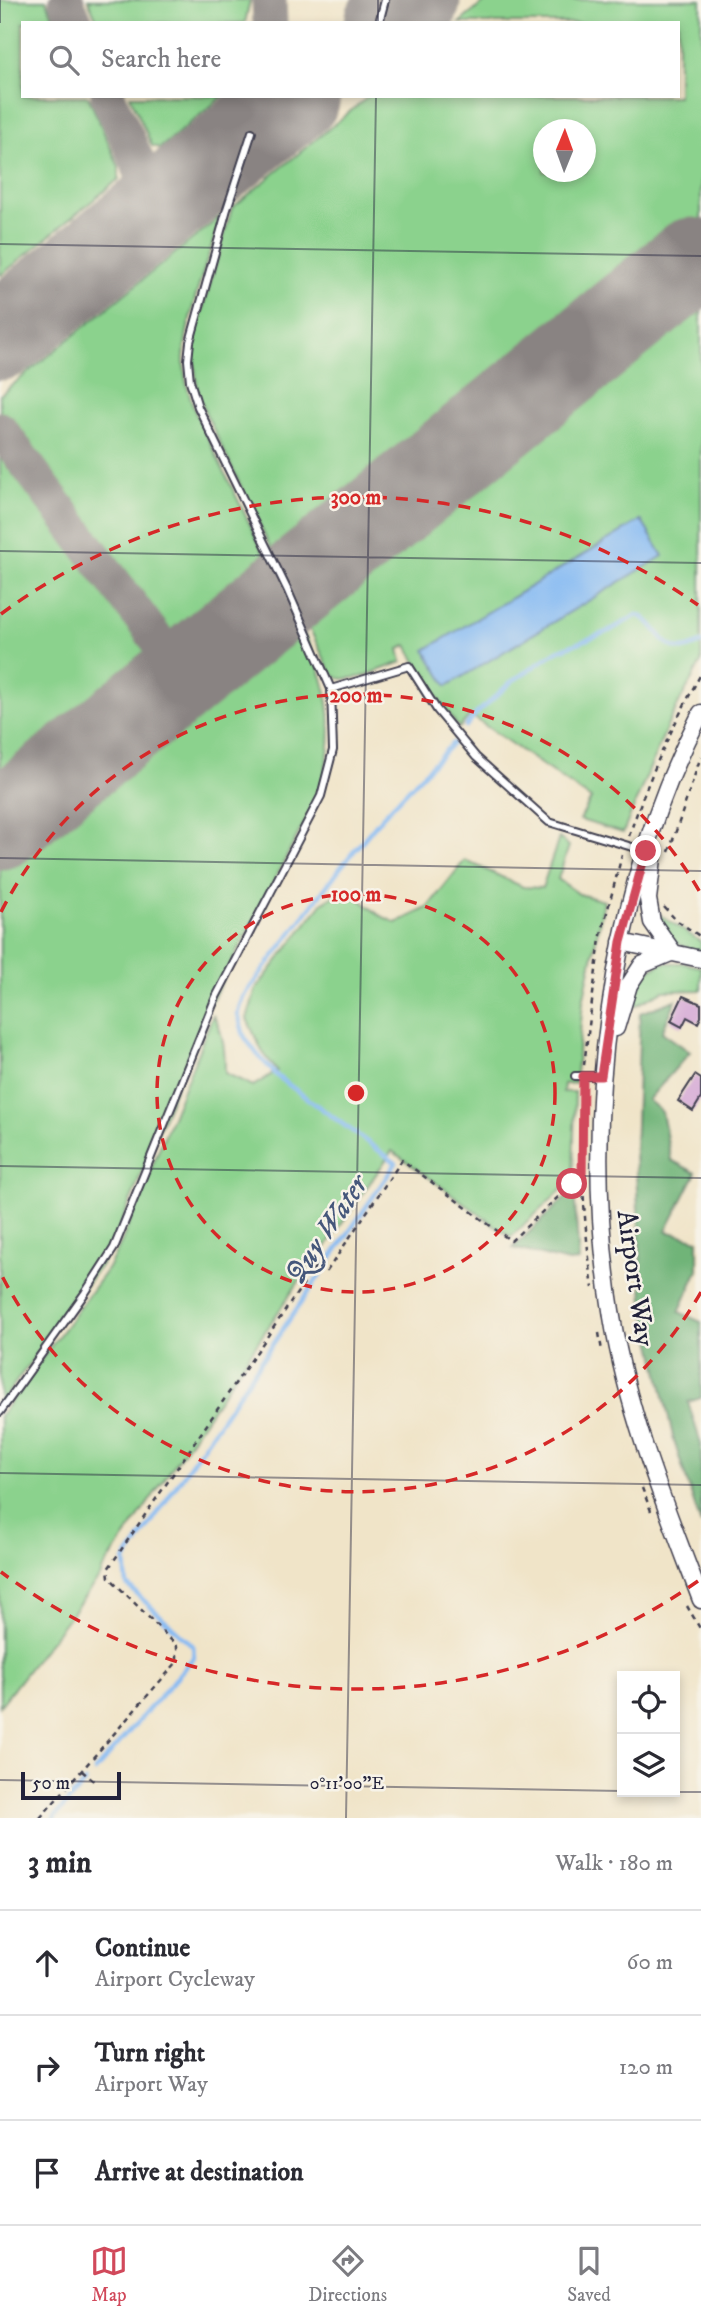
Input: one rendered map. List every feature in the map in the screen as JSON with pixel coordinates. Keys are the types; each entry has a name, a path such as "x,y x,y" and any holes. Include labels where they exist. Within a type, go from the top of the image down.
{"street":[{"name":"Airport Way","path":"701,713 660,805 621,942 601,1076 600,1197 602,1239 612,1318 631,1401 660,1492 701,1600"},
{"path":"660,805 648,899 652,922 673,952"},
{"path":"621,942 701,958"},
{"path":"601,1076 629,985 642,965 673,952"}],"lane":[{"path":"380,21 385,0"},
{"path":"0,1412 114,1248 216,997 321,796 333,750 331,689 293,603 198,407 190,381 188,360 194,323 252,132"},
{"path":"331,689 409,666 438,710 476,757 549,821 646,851"},
{"path":"579,1076 601,1076"}],"path":[{"path":"593,1291 585,1239 579,1076 600,939 626,845 647,785 677,718 701,674"},
{"path":"668,855 701,756"},
{"path":"663,898 664,907 676,920 701,937"},
{"path":"40,1818 177,1662 177,1646 109,1577 108,1569 317,1264 327,1271 402,1160 511,1241 572,1184 582,1183"},
{"path":"599,1330 604,1356"},
{"path":"641,1483 654,1521"},
{"path":"683,1595 687,1608 701,1630"},
{"path":"82,1770 97,1784"}],"green space":[{"path":"0,0 46,0 55,21 21,21 21,98 89,98 119,167 119,179 0,276"},
{"path":"88,0 250,0 245,21 97,21"},
{"path":"487,0 701,0 701,662 669,722 623,833 580,820 591,799 470,715 459,728 427,683 407,645 399,649 402,662 361,677 342,679 332,675 206,414 198,392 193,351 232,208 367,98 680,98 680,21 461,21"},
{"path":"131,98 221,98 160,148 152,146"},
{"path":"221,216 189,323 184,357 186,379 196,414 301,627 320,672 329,715 327,763 317,798 207,1010 115,1239 100,1266 0,1404 0,395"},
{"path":"559,838 569,846 558,879 579,894 604,901 583,1002 575,1083 564,1084 563,1092 575,1092 573,1179 511,1237 392,1151 316,1261 313,1261 102,1574 0,1706 0,1416 108,1268 122,1241 213,1015 223,1043 225,1073 253,1086 277,1071 262,1051 247,1019 256,989 323,902 347,889 379,915 396,923 427,908 465,860 523,887 542,888"},
{"path":"657,913 701,942 701,952 677,944 667,936"},
{"path":"663,963 701,967 701,990 663,991 631,1008 640,980"},
{"path":"676,1000 662,1032 690,1052 648,1100 662,1112 671,1160 696,1173 666,1231 698,1240 698,1270 679,1312 701,1322 701,1398 688,1402 701,1444 701,1525 674,1441 643,1303 635,1153 640,1013"},
{"path":"574,1189 579,1261 568,1262 513,1248"}],"water":[{"path":"641,520 663,556 447,686 425,650"}],"building":[{"path":"683,996 701,1004 701,1017 698,1023 687,1017 682,1027 671,1021"},
{"path":"695,1075 701,1079 701,1098 693,1111 678,1101"}],"waterway":[{"name":"Quy Water","path":"466,726 511,682 557,651 609,631 637,615 673,647 685,649 701,643"},
{"name":"Quy Water","path":"95,1771 194,1657 193,1646 127,1585 125,1561 396,1163 278,1077 244,1036 238,1014 243,997 382,817 453,743"},
{"name":"Quy Water","path":"54,1818 85,1782"}],"taxiway":[{"path":"66,0 75,21"},
{"path":"269,0 270,21"},
{"path":"109,98 147,190 147,208 134,229"},
{"path":"229,151 236,139 247,98"},
{"path":"139,167 154,179 168,183 183,182 201,174"},
{"path":"0,429 184,676"}],"runway":[{"path":"391,21 416,0"},
{"path":"0,336 294,98"},
{"path":"0,825 692,262"}],"route":[{"path":"572,1184 582,1183 583,1076 601,1076 621,942 646,851"}]}
